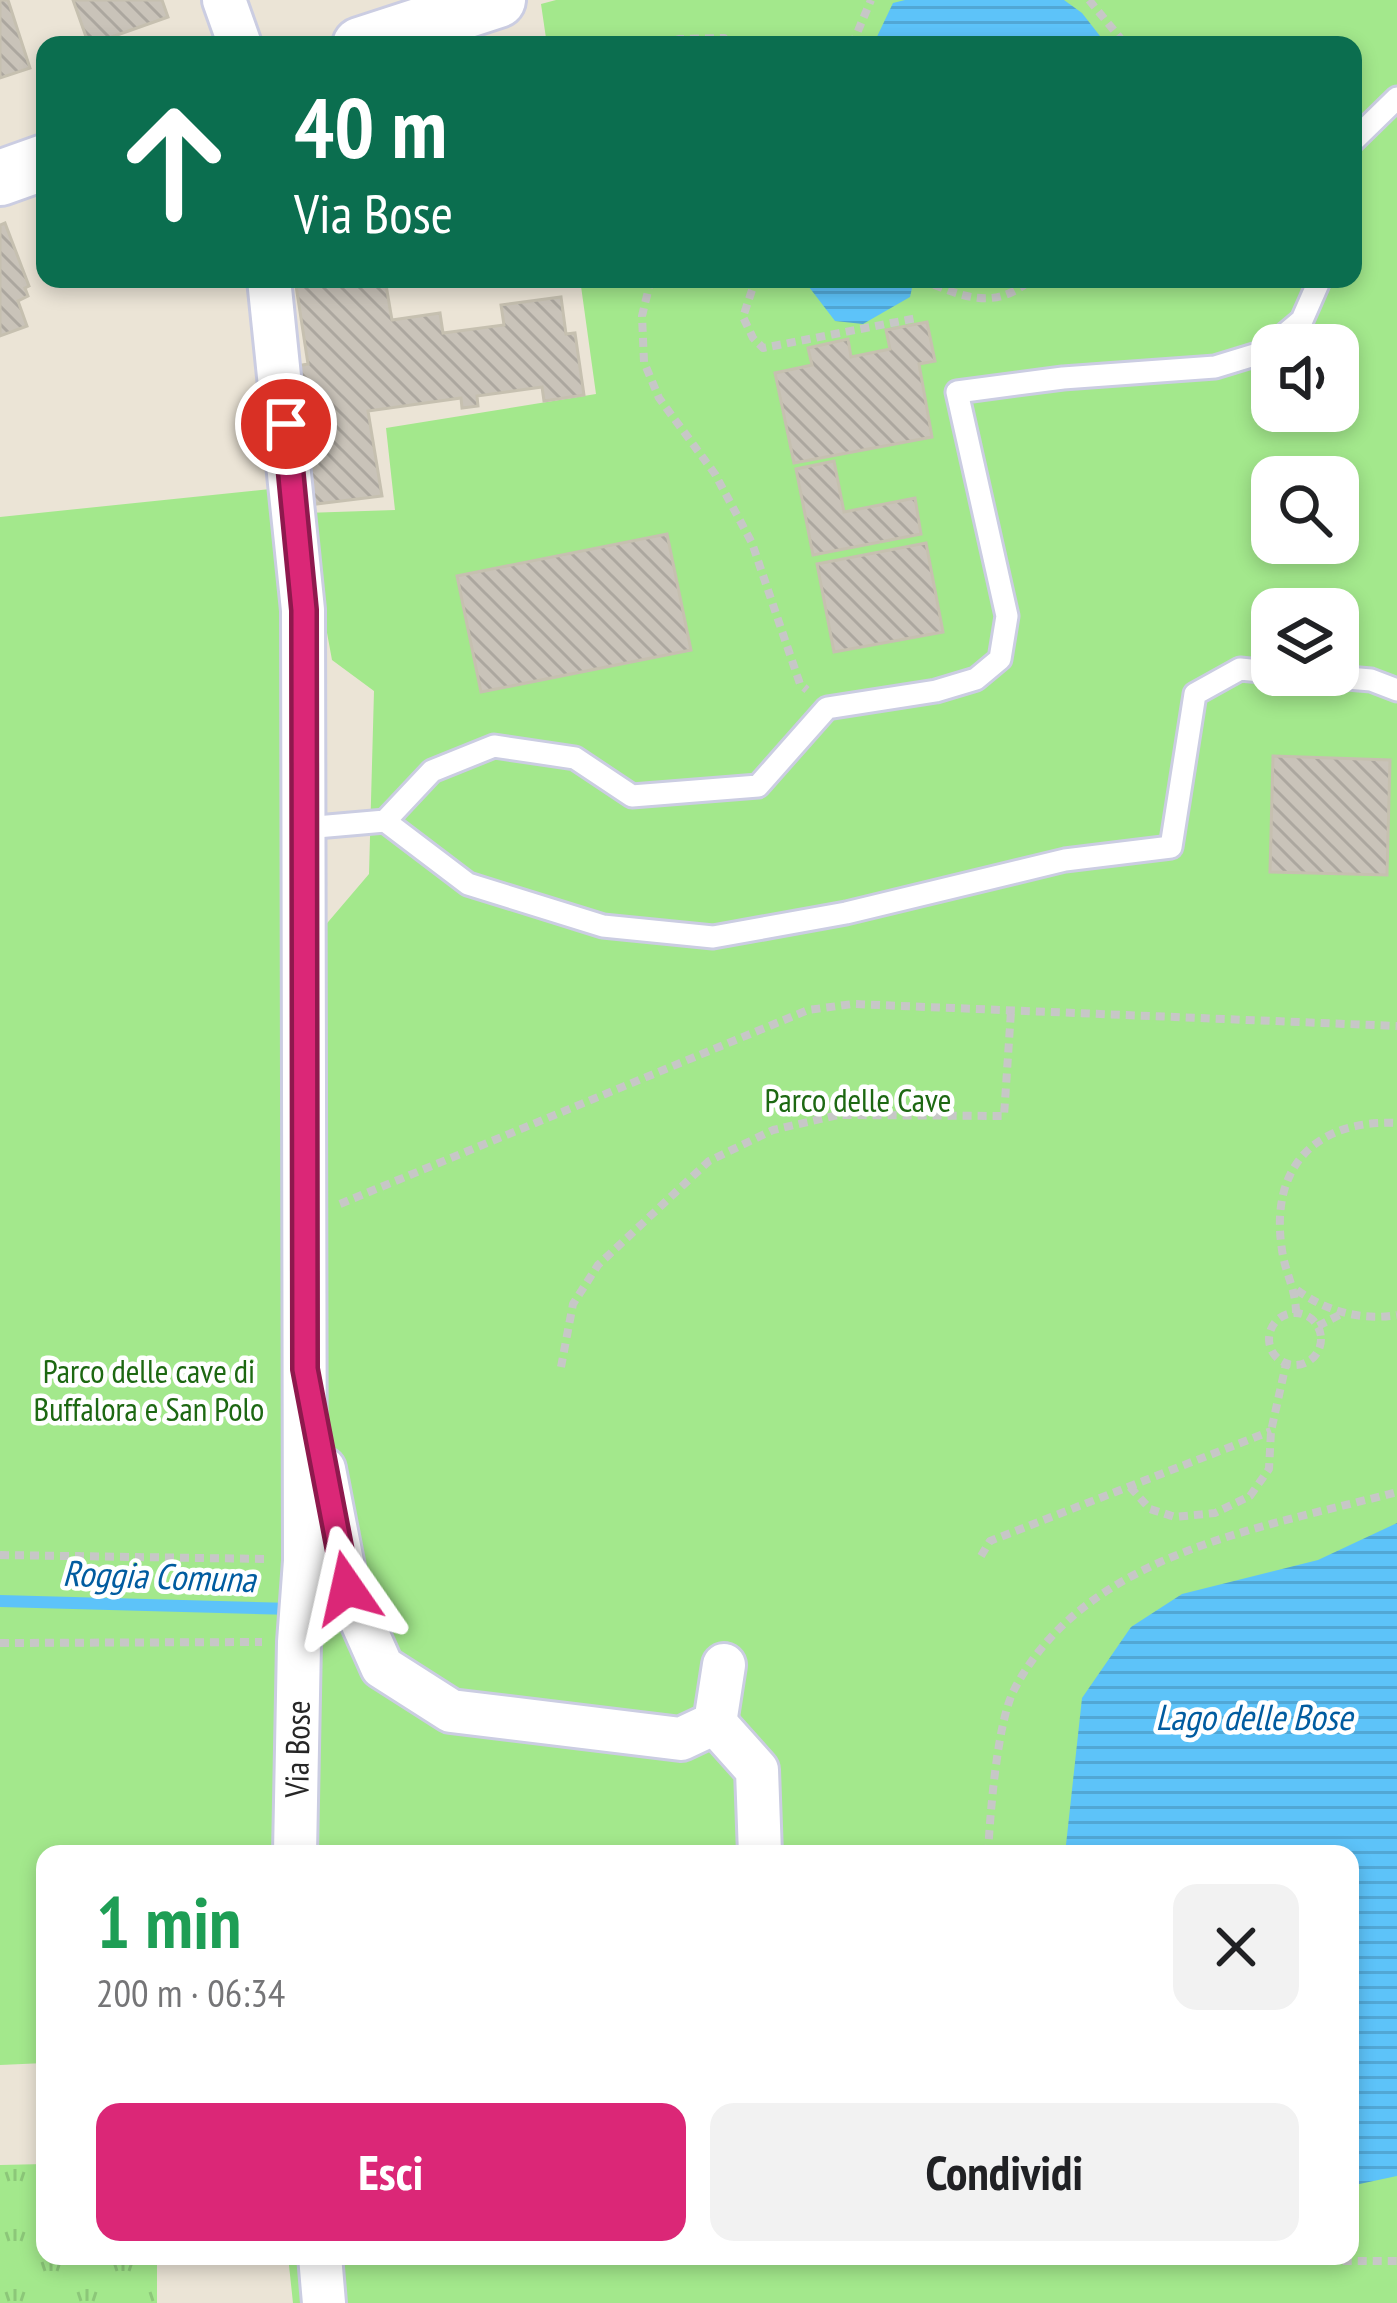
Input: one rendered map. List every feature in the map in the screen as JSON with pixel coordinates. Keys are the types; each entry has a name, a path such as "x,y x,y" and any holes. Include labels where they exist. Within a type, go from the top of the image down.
{"street":[{"path":"224,0 237,36"},
{"path":"377,36 426,10 497,0"},
{"path":"0,178 36,165"},
{"name":"Via Bose","path":"270,288 304,610 304,1561 295,1845"},
{"path":"305,1369 347,1588 382,1667 451,1711 681,1739 715,1723"},
{"path":"715,1723 724,1665"},
{"path":"715,1723 757,1770 760,1845"},
{"path":"321,2265 324,2303"}],"lane":[{"path":"1362,132 1397,98"},
{"path":"305,829 385,821 433,771 494,746 574,758 632,796 758,786 827,708 936,692 976,679 1000,659 1006,616 957,392 1063,378 1215,367 1264,352 1302,320 1316,288"},
{"path":"385,821 468,884 603,926 713,937 846,913 1065,860 1171,848 1195,694 1240,669 1251,670"},
{"path":"1359,679 1397,690"}],"path":[{"path":"856,36 871,0"},
{"path":"1089,0 1119,36"},
{"path":"649,288 642,316 644,362 658,398 715,474 743,525 800,684 827,708"},
{"path":"754,288 743,316 753,338 764,348 917,318"},
{"path":"946,288 976,301 1021,288"},
{"path":"305,1214 343,1203 808,1010 854,1004 1397,1026"},
{"path":"561,1367 573,1304 598,1265 709,1161 772,1130 838,1115 1004,1116 1010,1011"},
{"path":"1296,1312 1296,1289 1282,1254 1280,1214 1290,1176 1307,1149 1329,1132 1363,1121 1397,1124"},
{"path":"1296,1289 1318,1306 1344,1313 1397,1316"},
{"path":"1296,1312 1318,1326 1321,1344 1312,1359 1295,1365 1273,1353 1268,1338 1280,1316 1296,1312"},
{"path":"1318,1326 1344,1313"},
{"path":"1130,1486 1150,1508 1175,1517 1215,1513 1250,1496 1269,1469 1270,1431 1286,1364"},
{"path":"981,1556 990,1541 1270,1431"},
{"path":"988,1845 1012,1694 1048,1639 1111,1588 1180,1553 1397,1492"},
{"path":"0,1555 304,1561"},
{"path":"0,1643 299,1642"},
{"path":"1359,2260 1397,2260"}],"green space":[{"name":"Parco delle Cave","path":"556,0 1397,0 1397,2303 293,2303 289,2265 1359,2265 1359,1845 36,1845 36,2063 0,2065 0,517 289,487 307,1658 325,1629 317,935 369,874 374,691 332,660 305,513 395,510 386,428 596,394 581,288 1362,288 1362,36 546,36 541,4"},
{"path":"36,2164 36,2265 157,2265 157,2303 0,2303 0,2165"}],"water":[{"path":"1064,0 1100,36 877,36 893,3"},
{"path":"810,288 912,288 910,297 863,324 835,321"},
{"name":"Lago delle Bose","path":"1397,1523 1397,2176 1359,2184 1359,1845 1066,1845 1082,1698 1131,1627 1182,1594 1318,1560"}],"building":[{"path":"0,0 8,0 30,68 0,78"},
{"path":"73,0 162,0 168,17 114,36 86,36"},
{"path":"5,223 29,286 25,288 28,296 18,301 27,326 0,336 0,225"},
{"path":"296,288 387,288 392,320 440,313 443,333 504,325 501,305 561,297 566,334 575,333 584,395 544,401 542,387 477,396 478,406 462,408 461,398 368,411 382,496 308,505 291,367 308,364"},
{"path":"927,322 935,361 919,364 932,437 794,463 775,373 812,365 808,348 848,339 851,357 890,349 886,330"},
{"path":"834,461 844,512 915,498 921,534 813,555 796,469"},
{"path":"667,534 691,650 481,692 457,576"},
{"path":"926,543 943,632 834,652 817,564"},
{"path":"1273,756 1390,760 1387,875 1270,872"}],"waterway":[{"name":"Roggia Comuna","path":"0,1601 293,1609"}],"route":[{"path":"286,424 304,610 305,1369 347,1588"}],"park label":[{"name":"Parco delle cave di Buffalora e San Polo","path":"149,1390"}]}
